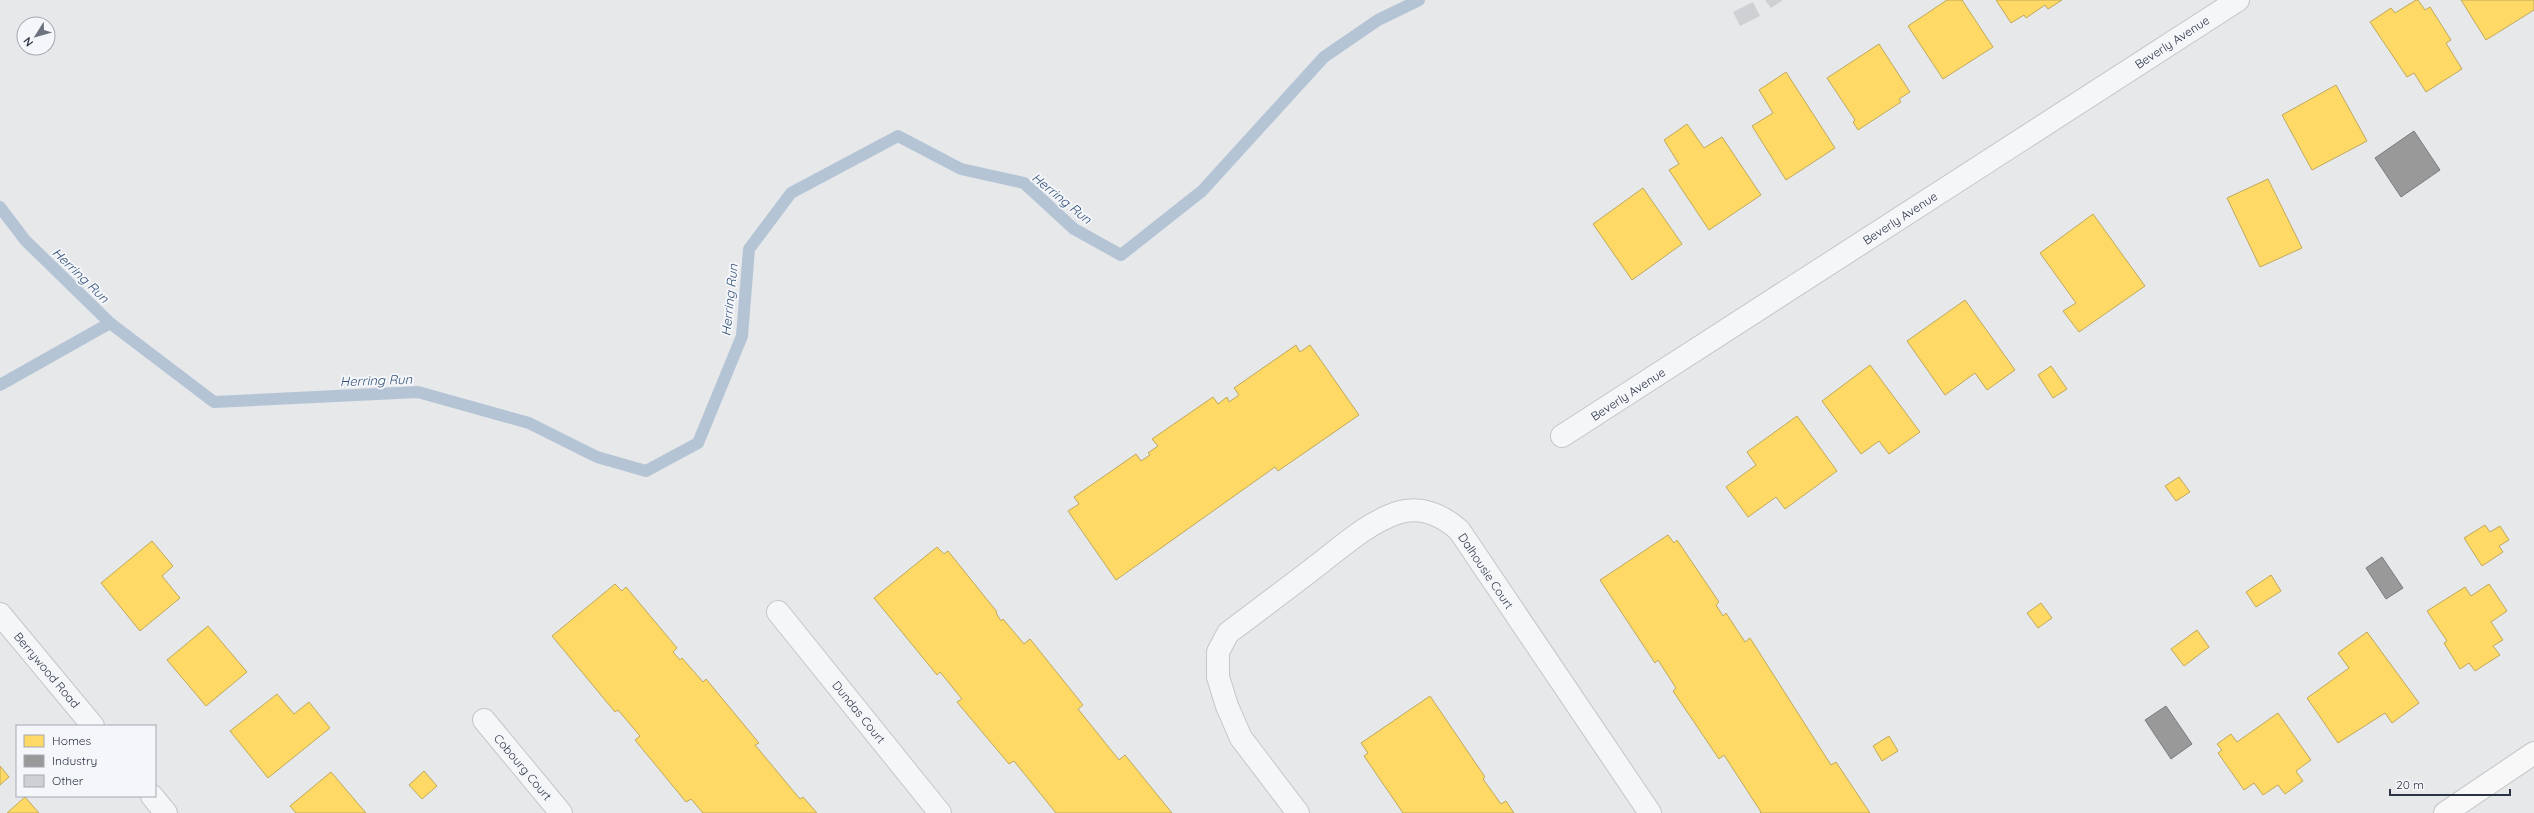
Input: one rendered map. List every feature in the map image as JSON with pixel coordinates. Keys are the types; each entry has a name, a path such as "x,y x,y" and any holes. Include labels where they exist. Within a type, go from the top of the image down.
{"street":[{"name":"Beverly Avenue","path":"1562,436 2238,0"},
{"name":"Dalhousie Court","path":"1298,813 1241,738 1227,706 1218,676 1218,652 1228,633 1363,531 1398,513 1414,510 1429,512 1448,520 1459,530 1650,813"},
{"name":"Dundas Court","path":"778,612 940,813"},
{"name":"Berrywood Road","path":"0,614 92,725"},
{"name":"Cobourg Court","path":"484,720 561,813"},
{"path":"2445,813 2534,753"},
{"path":"153,797 166,813"}],"building: Homes":[{"path":"1947,0 1962,0 1993,47 1943,79 1908,26"},
{"path":"1996,0 2062,0 2048,9 2045,5 2026,18 2024,15 2011,23"},
{"path":"2418,0 2425,10 2430,7 2451,40 2446,43 2462,69 2426,92 2414,73 2407,77 2370,22 2391,8 2395,13"},
{"path":"2461,0 2534,0 2534,10 2486,40"},
{"path":"1879,44 1910,92 1899,99 1901,102 1858,130 1853,122 1855,120 1827,78"},
{"path":"1786,72 1835,148 1786,180 1752,126 1773,113 1759,90"},
{"path":"2336,85 2367,141 2312,170 2282,115"},
{"path":"1687,124 1704,148 1722,137 1761,195 1709,230 1669,170 1679,164 1664,140"},
{"path":"2268,179 2302,248 2260,267 2227,198"},
{"path":"1643,188 1682,244 1632,280 1593,224"},
{"path":"2093,214 2145,286 2079,332 2063,311 2076,303 2040,253"},
{"path":"1965,300 2015,370 1987,390 1975,373 1945,395 1907,341"},
{"path":"1296,345 1300,352 1310,345 1359,415 1278,471 1275,467 1116,580 1068,511 1079,504 1074,497 1136,454 1141,461 1150,455 1148,453 1158,446 1152,439 1213,397 1218,404 1227,397 1229,402 1239,395 1234,388"},
{"path":"1870,365 1920,432 1889,454 1879,441 1861,454 1822,401"},
{"path":"2051,366 2067,389 2053,398 2038,375"},
{"path":"1797,416 1837,471 1785,509 1776,497 1748,517 1726,487 1756,465 1747,452"},
{"path":"2179,477 2190,492 2176,501 2165,486"},
{"path":"2485,525 2490,532 2500,526 2509,540 2499,546 2503,552 2482,566 2464,538"},
{"path":"1668,535 1674,543 1677,540 1719,602 1716,605 1723,616 1726,613 1745,642 1750,638 1831,765 1836,762 1870,813 1760,813 1761,812 1724,755 1719,759 1673,691 1676,688 1658,660 1655,663 1600,580"},
{"path":"152,541 173,566 162,576 180,598 140,631 101,583"},
{"path":"937,547 944,554 948,551 997,612 996,613 1001,621 1003,619 1024,644 1030,639 1083,705 1078,709 1119,760 1125,755 1172,813 1056,813 1014,761 1009,764 957,702 962,699 940,672 937,675 874,598"},
{"path":"2271,575 2281,591 2256,607 2246,592"},
{"path":"615,584 622,591 626,587 677,648 673,652 680,660 682,658 703,682 706,679 759,743 755,745 800,799 803,797 817,813 703,813 691,799 686,802 635,740 640,736 618,710 615,712 552,636"},
{"path":"2489,584 2507,611 2491,622 2503,640 2493,646 2500,655 2475,671 2469,663 2460,669 2444,643 2447,641 2427,611 2465,587 2471,596"},
{"path":"2041,603 2052,618 2038,628 2027,613"},
{"path":"208,626 247,672 206,706 167,660"},
{"path":"2197,630 2209,647 2184,666 2171,649"},
{"path":"2367,632 2419,703 2392,723 2385,713 2338,743 2307,698 2349,668 2338,653"},
{"path":"277,694 294,714 309,702 330,728 268,778 230,731"},
{"path":"1430,696 1485,777 1483,779 1501,804 1506,801 1514,813 1403,813 1364,756 1368,753 1361,743"},
{"path":"2278,713 2311,760 2296,771 2303,781 2285,794 2278,785 2263,795 2254,783 2244,790 2218,753 2222,750 2217,744 2231,734 2237,742"},
{"path":"1889,736 1898,751 1882,761 1873,746"},
{"path":"0,766 9,777 0,785"},
{"path":"424,771 437,786 422,799 409,785"},
{"path":"331,772 366,813 296,813 290,806"},
{"path":"25,797 39,813 7,813"}],"building: Industry":[{"path":"2414,131 2440,170 2401,197 2375,158"},
{"path":"2382,557 2403,588 2386,599 2366,568"},
{"path":"2166,706 2192,744 2171,759 2145,720"}],"building: Other":[{"path":"1765,0 1783,0 1771,8"},
{"path":"1753,2 1760,16 1740,26 1733,12"}],"waterway":[{"name":"Herring Run","path":"0,207 25,240 110,323 214,402 418,392 529,423 597,457 646,471 698,443 742,336 749,249 791,193 898,136 961,169 1024,183 1074,229 1121,255 1202,191 1324,57 1378,20 1419,0"},
{"path":"0,385 110,323"}]}
